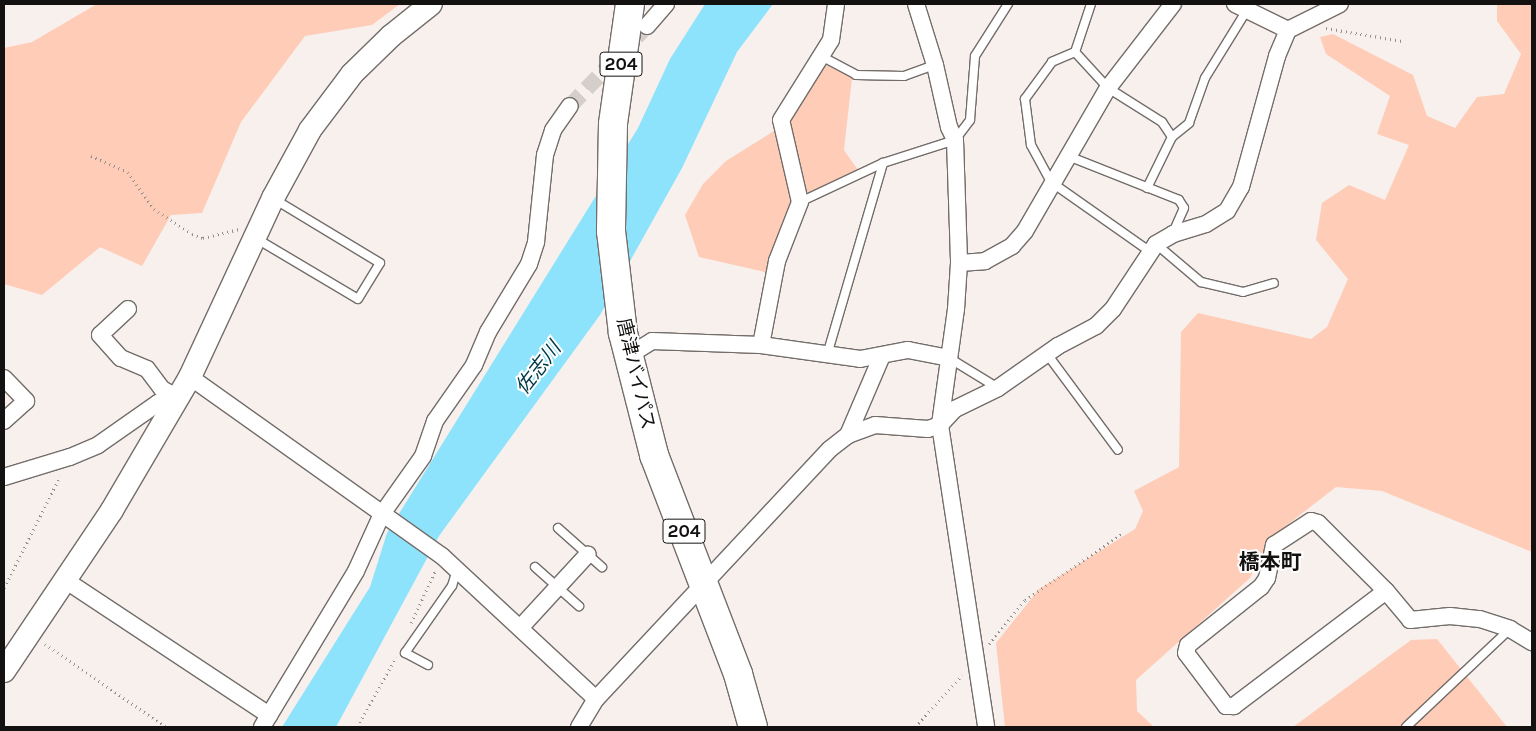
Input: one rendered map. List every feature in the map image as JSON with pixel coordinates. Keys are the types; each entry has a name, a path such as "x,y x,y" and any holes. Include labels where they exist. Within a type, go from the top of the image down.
{"highway":[{"name":"唐津バイパス","path":"630,4 613,124 611,231 625,344 654,455 738,674 753,727"}],"street":[{"path":"4,671 112,510 190,377 254,237 310,130 352,74 390,36 430,4"},
{"path":"647,26 666,4"},
{"path":"761,346 777,261 800,202 781,120 831,40 836,4"},
{"path":"916,4 935,65 949,127 955,140 959,263 940,425 986,727"},
{"path":"959,263 985,261 1012,246 1025,231 1066,155 1108,88 1173,4"},
{"path":"579,727 596,699 703,581 830,448 848,435 876,425 928,429 940,425 955,409 998,388 1047,354 1096,326 1113,308 1153,247 1173,234 1206,224 1226,211 1241,187 1277,56 1296,27 1340,4"},
{"path":"1241,7 1296,27"},
{"path":"65,580 265,721 356,571 382,514 423,456 435,422 474,365 488,332 529,264 536,242 545,155 553,130 570,106"},
{"path":"128,310 100,335 120,358 147,369 162,389 178,398"},
{"path":"625,344 652,341 761,346 860,359 881,358 908,350 949,358"},
{"path":"848,435 881,358"},
{"path":"190,377 442,556 596,699"},
{"path":"4,378 26,401 4,420"},
{"path":"4,477 70,457 98,445 158,403 178,398"},
{"path":"1386,592 1234,706 1226,706 1186,653 1188,645 1261,587 1267,578 1274,545 1311,521 1318,523 1386,592 1410,620 1450,616 1480,619 1510,629 1532,642"},
{"path":"520,628 588,554"}],"lane":[{"path":"800,202 883,163 955,140 970,120 975,56 1008,4"},
{"path":"1092,4 1075,52 1052,62 1025,99 1031,145 1051,182 1153,247 1201,282 1243,292 1274,283"},
{"path":"1147,188 1172,137 1188,123 1205,78 1241,7"},
{"path":"1075,52 1108,88 1162,122 1172,137"},
{"path":"821,56 856,75 904,76 935,65"},
{"path":"1066,155 1179,200 1184,208 1173,234"},
{"path":"827,355 883,163"},
{"path":"254,237 358,299 380,263 273,198"},
{"path":"1047,354 1118,450"},
{"path":"949,358 998,388"},
{"path":"558,528 602,567"},
{"path":"535,567 580,606"},
{"path":"428,665 405,654 452,586 456,570"},
{"path":"1406,727 1510,629"}],"path":[{"path":"1296,27 1402,41"},
{"path":"91,156 128,172 154,209 192,234 203,238 236,228 254,237"},
{"path":"4,588 70,457"},
{"path":"915,727 977,658 1025,600 1123,533"},
{"path":"29,633 166,727"}],"shaded area":[{"path":"97,4 400,4 372,25 305,36 241,122 202,213 171,215 142,266 100,247 42,295 4,284 4,48 32,42"},
{"path":"1497,4 1532,4 1532,552 1382,491 1336,487 1269,539 1250,578 1136,680 1137,711 1154,727 1005,727 996,643 1039,589 1135,529 1143,511 1134,491 1179,467 1181,332 1198,313 1311,339 1327,327 1348,279 1316,240 1322,203 1349,185 1385,200 1409,145 1377,134 1390,96 1326,54 1320,37 1333,34 1413,75 1427,116 1455,128 1477,97 1504,94 1521,54 1497,21"},
{"path":"822,63 852,78 844,150 858,170 795,202 769,273 699,257 685,215 703,184 726,161 785,124"},
{"path":"1437,639 1507,727 1293,727 1411,640"}],"water":[{"name":"佐志川","path":"705,4 773,4 737,52 682,168 600,315 439,536 336,727 282,727 370,587 387,533 638,128 670,59"}],"tunnel":[{"path":"570,106 647,26"}],"district":[{"name":"橋本町","path":"1270,562"}]}
